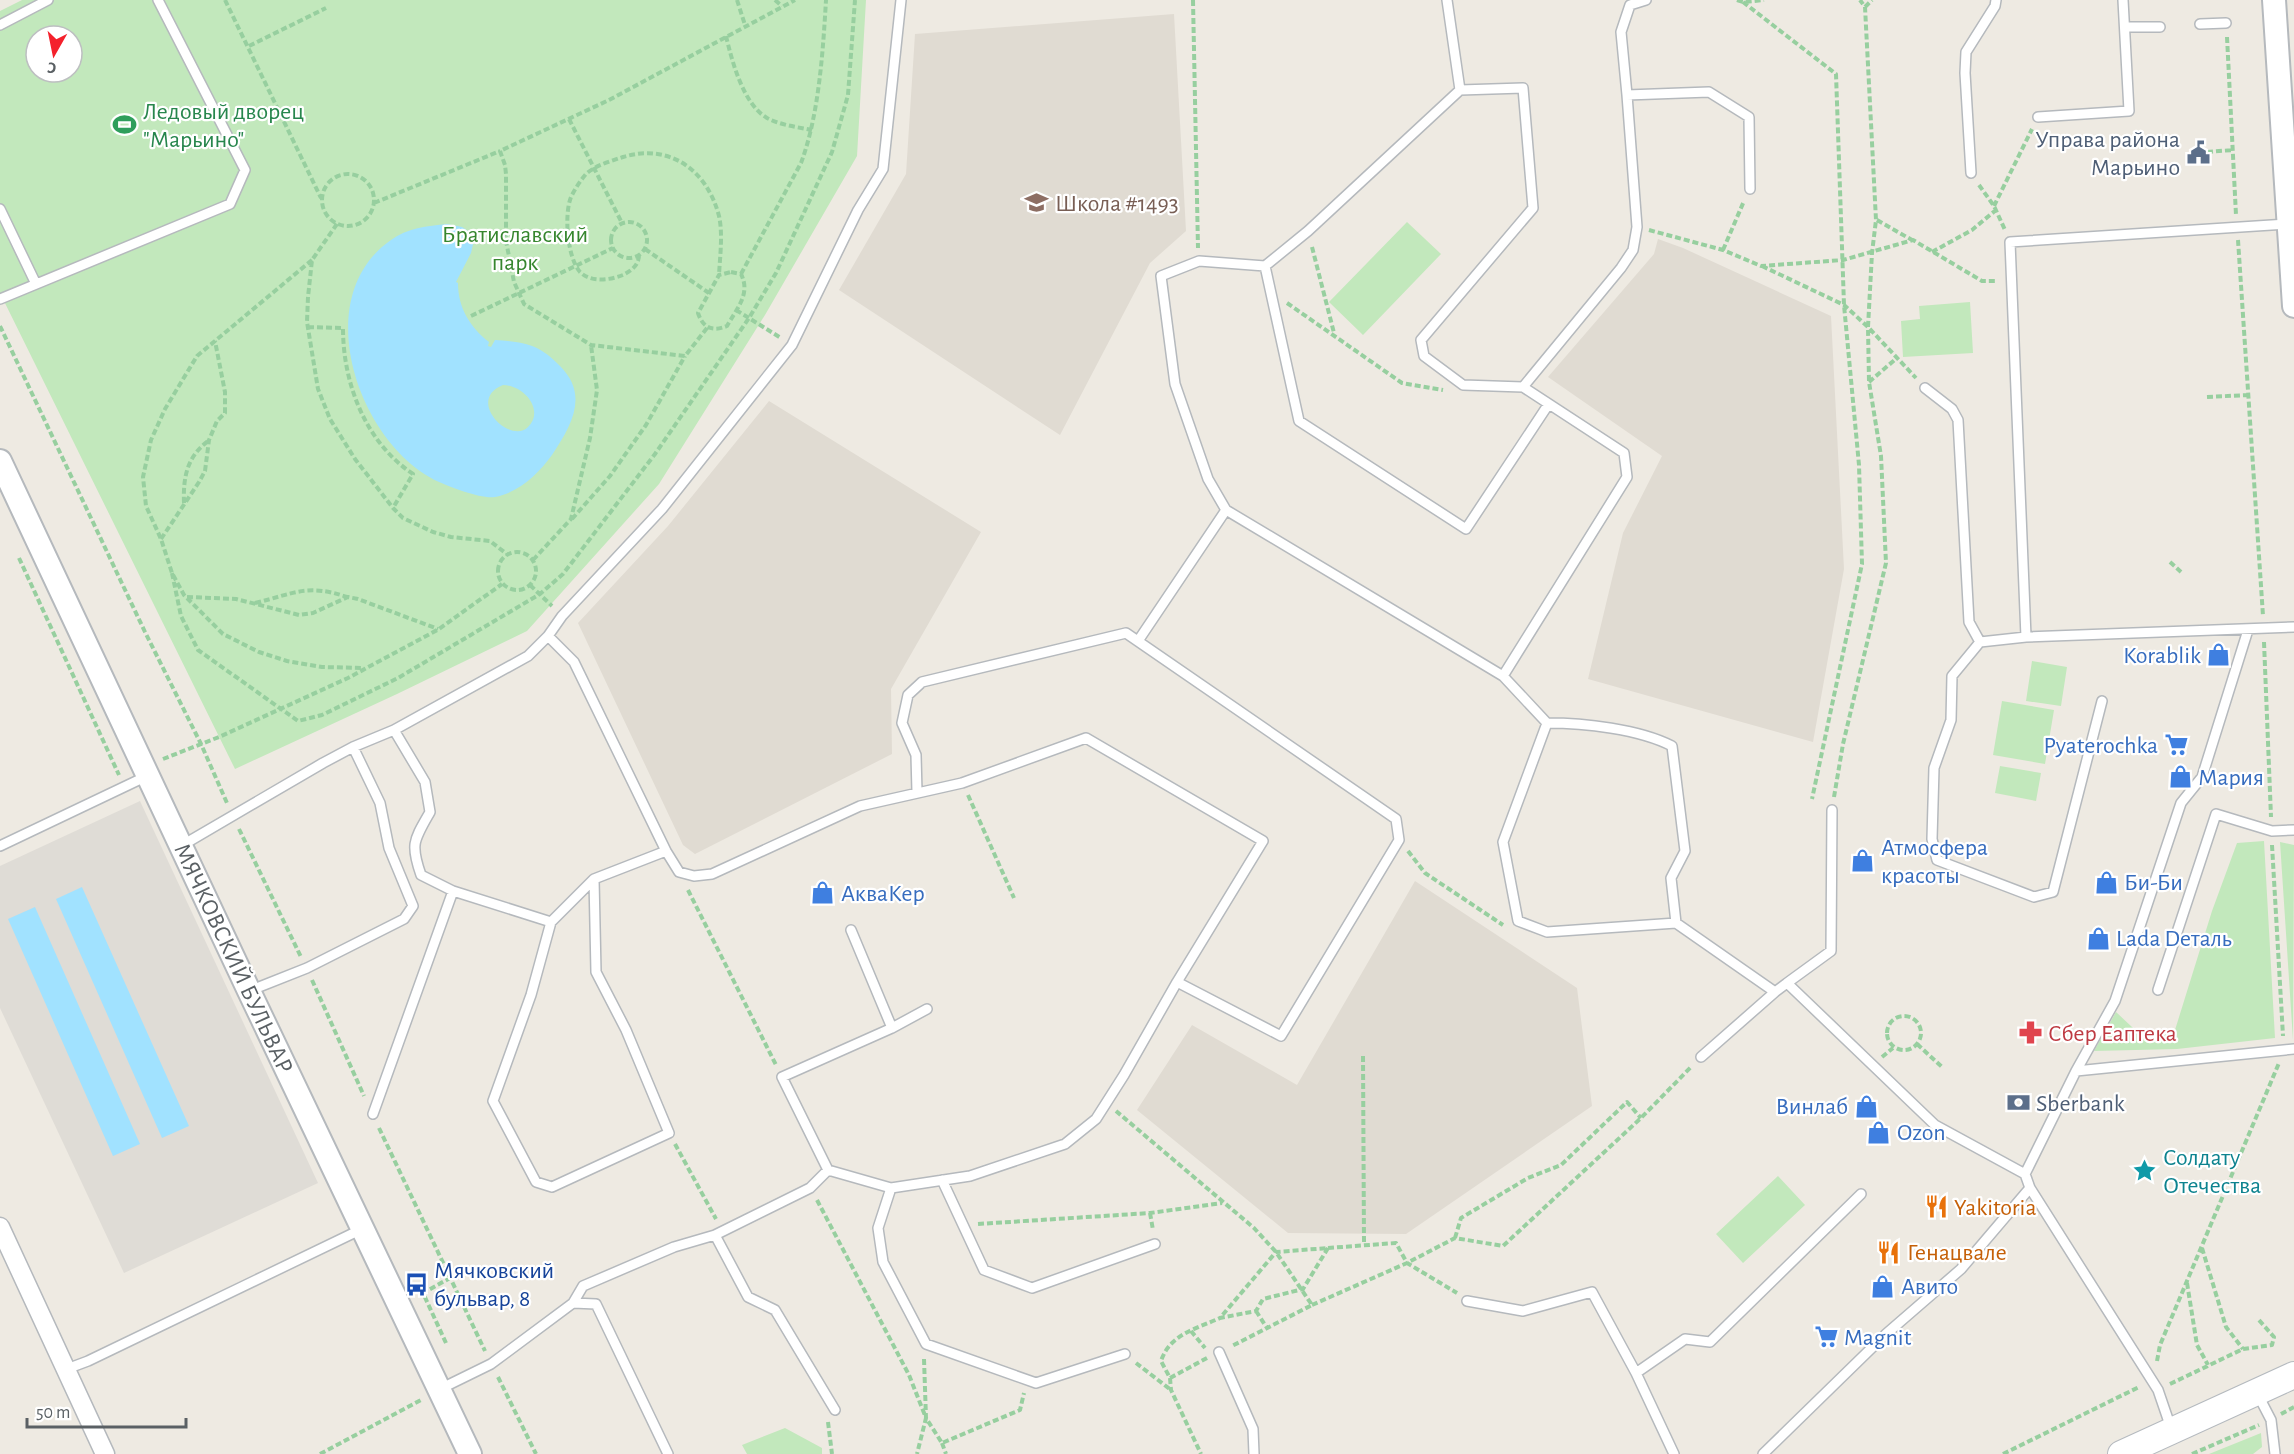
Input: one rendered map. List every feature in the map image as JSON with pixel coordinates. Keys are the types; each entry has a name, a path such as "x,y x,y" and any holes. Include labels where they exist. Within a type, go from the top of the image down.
{"main road":[{"path":"2121,1454 2294,1374"}],"street":[{"path":"2274,0 2294,306"},
{"name":"МЯЧКОВСКИЙ БУЛЬВАР","path":"0,461 470,1454"},
{"path":"0,1227 64,1370 105,1454"}],"lane":[{"path":"0,25 48,0"},
{"path":"0,299 230,204 245,170 158,0"},
{"path":"181,846 353,747 394,730 528,656 548,636 562,616 662,509 792,345 858,210 883,169 901,0"},
{"path":"1447,0 1460,90"},
{"path":"1523,387 1621,268 1633,250 1637,227 1621,32 1626,3 1646,0"},
{"path":"1971,173 1965,72 1966,52 1995,6 1996,0"},
{"path":"2038,117 2129,111 2123,0"},
{"path":"2200,24 2226,23"},
{"path":"2125,27 2160,27"},
{"path":"1503,676 1627,477 1624,453 1523,387 1463,386 1424,356 1421,340 1533,208 1523,88 1460,90 1308,231 1265,266 1199,261 1161,276 1176,384 1208,479 1226,510 1503,676 1547,723 1578,723 1657,738 1672,747 1685,851 1671,879 1676,923"},
{"path":"1627,95 1709,92 1749,117 1750,189"},
{"path":"0,209 36,284"},
{"path":"2026,637 2010,242 2287,224"},
{"path":"1265,266 1299,421 1466,529 1548,405"},
{"path":"1925,388 1952,409 1958,420 1969,622 1980,642"},
{"path":"1138,640 1226,510"},
{"path":"2102,701 2053,892 2034,897 1937,860 1932,839 1934,768 1951,720 1952,676 1980,642 2026,637 2294,627"},
{"path":"2025,1174 2076,1071 2115,1001 2181,803 2202,777 2248,630"},
{"path":"917,792 916,755 902,723 908,695 922,682 1126,633 1396,819 1399,840 1281,1035 1178,982"},
{"path":"548,636 574,662 666,851 679,872 694,876 712,874 860,806 962,783 1086,738 1263,841 1096,1119 1065,1143 970,1176 891,1188 828,1170 782,1077 892,1028 927,1009"},
{"path":"1547,723 1503,842 1518,921 1547,932 1676,923 1775,992"},
{"path":"394,730 425,782 429,802 430,812 417,834 413,853 421,875 453,891 551,922"},
{"path":"249,991 307,968 404,920 413,906 389,848 380,803 353,747"},
{"path":"0,846 125,787 146,771"},
{"path":"1701,1057 1775,992 1831,951 1832,810"},
{"path":"2158,990 2216,814 2272,831 2294,830"},
{"path":"594,879 596,972 626,1030 669,1133 552,1187 536,1182 493,1101 531,995 551,922 594,879 666,851"},
{"path":"373,1114 453,891"},
{"path":"851,930 892,1028"},
{"path":"1787,983 1935,1125 2025,1174 2030,1188 2158,1390 2172,1431"},
{"path":"2076,1071 2289,1050"},
{"path":"440,1389 491,1364 573,1303 583,1286 674,1247 719,1233 810,1188 828,1170"},
{"path":"942,1180 984,1270 1032,1288 1155,1244"},
{"path":"891,1188 878,1228 883,1262 926,1344 1036,1383 1125,1354"},
{"path":"1763,1454 1886,1334 1961,1269 2030,1188"},
{"path":"1636,1372 1684,1339 1710,1342 1861,1194"},
{"path":"64,1370 88,1361 362,1229"},
{"path":"719,1233 748,1297 775,1310 835,1410"},
{"path":"1467,1301 1523,1311 1592,1292 1636,1372 1674,1454"},
{"path":"573,1303 596,1304 668,1454"},
{"path":"1219,1352 1253,1429 1253,1454"},
{"path":"2256,1391 2271,1420 2275,1454"}],"path":[{"path":"225,0 321,198 328,218 337,224 353,226 361,223 372,211 374,203 370,187 358,176 350,174 334,178 328,183 321,198"},
{"path":"737,0 745,25"},
{"path":"775,0 782,6"},
{"path":"374,203 500,151 609,100 795,0"},
{"path":"741,274 801,163 812,130 826,0"},
{"path":"337,224 312,260 197,356 165,409 151,440 144,477 146,506 161,539 172,573 181,616 198,650 298,721 322,715 399,678 540,594 563,574 655,454 749,318 776,273 832,152 848,95 855,0"},
{"path":"1193,0 1199,261"},
{"path":"1737,0 1743,2 1836,74 1844,305 1859,465 1862,564 1812,799"},
{"path":"1743,2 1764,0"},
{"path":"1832,810 1843,744 1886,563 1881,456 1869,382 1868,327 1876,220 1865,7 1860,0"},
{"path":"1865,7 1872,0"},
{"path":"249,46 326,9"},
{"path":"2002,1454 2152,1381 2160,1345 2271,1086 2289,1050 2272,831 2264,629 2237,228 2226,23"},
{"path":"726,36 737,74 753,105 761,114 782,124 812,130"},
{"path":"1932,252 1972,230 1995,208 2038,117"},
{"path":"569,119 622,223"},
{"path":"2207,152 2233,150"},
{"path":"500,151 506,174 506,241 514,282 524,304 591,345 685,356"},
{"path":"639,255 634,268 627,273 610,279 585,276 576,265 568,232 567,213 571,198 580,182 595,168 626,156 672,156 689,166 707,189 719,216 718,275 698,313 701,322 707,328 718,329 727,326 746,291 746,283 741,274 731,272 718,275"},
{"path":"1971,173 1995,208 2010,242"},
{"path":"1723,250 1750,189"},
{"path":"1876,220 1982,282 2011,280"},
{"path":"631,222 643,229 646,235 645,249 632,258 624,258 613,248 611,236 622,223 631,222"},
{"path":"1637,227 1723,250 1844,305 1898,357 1925,388"},
{"path":"1308,231 1334,334"},
{"path":"1761,266 1843,260 1913,240"},
{"path":"471,316 613,248"},
{"path":"645,249 709,293"},
{"path":"312,260 308,327 318,388 330,419 355,459 403,518 420,527 451,537 490,541 508,555"},
{"path":"1270,291 1402,383 1447,391"},
{"path":"736,310 792,345"},
{"path":"0,327 145,632 201,744 450,1278 536,1454"},
{"path":"308,327 343,328 346,365 356,401 376,438 412,474 393,508"},
{"path":"533,560 610,476 646,425 685,356 707,328"},
{"path":"161,539 205,471 209,440 214,427 226,409 215,341"},
{"path":"571,519 590,438 597,390 591,345"},
{"path":"1869,382 1898,357"},
{"path":"2207,397 2248,395"},
{"path":"184,504 183,490 188,465 192,455 209,440"},
{"path":"16,552 125,787"},
{"path":"516,552 533,560 536,569 535,578 530,585 521,590 511,590 502,584 498,573 500,563 508,555 516,552"},
{"path":"2170,562 2181,572"},
{"path":"172,573 186,597 223,634 259,652 286,661 322,667 364,668"},
{"path":"119,776 146,771 364,668 439,629 502,584"},
{"path":"530,585 562,616"},
{"path":"254,603 297,591 330,591 439,629"},
{"path":"186,597 236,599 300,615 313,613 348,597"},
{"path":"962,783 1014,898"},
{"path":"1399,840 1425,873 1512,931 1518,921"},
{"path":"679,872 782,1077"},
{"path":"1906,1016 1915,1020 1922,1036 1917,1044 1905,1050 1893,1048 1888,1040 1887,1031 1890,1023 1897,1017 1906,1016"},
{"path":"1917,1044 1942,1066"},
{"path":"1363,1056 1364,1244"},
{"path":"1219,1352 1312,1305 1407,1263 1455,1238 1503,1246 1641,1118 1701,1057"},
{"path":"1107,1102 1222,1203 1254,1228 1276,1252 1312,1305"},
{"path":"1455,1238 1461,1218 1528,1179 1562,1165 1627,1102 1641,1118"},
{"path":"669,1133 719,1233"},
{"path":"810,1188 909,1376 926,1418 942,1443 946,1454"},
{"path":"963,1226 1150,1213 1222,1203"},
{"path":"1220,1318 1276,1252 1364,1244 1396,1244 1407,1263 1451,1288 1467,1301"},
{"path":"1201,1454 1171,1390 1170,1378 1161,1361 1165,1349 1177,1337 1220,1318 1256,1311 1263,1299 1303,1289 1328,1248"},
{"path":"2202,1248 2226,1327 2243,1349"},
{"path":"446,1343 423,1293 450,1278"},
{"path":"2187,1282 2197,1345 2208,1365"},
{"path":"1256,1311 1267,1328"},
{"path":"2158,1390 2243,1349 2272,1345 2274,1337 2258,1319"},
{"path":"1170,1378 1211,1356 1191,1331"},
{"path":"917,1454 926,1418 924,1351 926,1344"},
{"path":"1125,1354 1171,1390"},
{"path":"942,1443 1020,1410 1027,1380"},
{"path":"320,1454 440,1389"},
{"path":"2192,1454 2271,1420 2294,1407"},
{"path":"832,1454 827,1422 835,1410"}],"shaded area":[{"name":"Школа #1493","path":"1174,14 1186,231 1150,263 1060,435 839,290 906,174 915,34"},
{"path":"1658,239 1683,248 1831,316 1844,569 1813,742 1588,679 1623,533 1662,456 1548,377 1654,254"},
{"path":"769,401 981,532 891,689 892,754 695,854 683,845 578,623 668,526"},
{"path":"140,801 318,1183 124,1273 0,1008 0,866"},
{"path":"1415,881 1577,988 1592,1106 1406,1234 1288,1233 1137,1110 1192,1025 1297,1085"}],"green space":[{"name":"Братиславский парк","path":"22,0 866,0 857,156 765,315 659,484 527,631 235,769 0,293 0,11"},
{"path":"1407,222 1441,254 1363,335 1329,302"},
{"path":"1970,302 1973,353 1903,357 1901,321 1920,319 1919,306"},
{"path":"2032,661 2067,667 2061,706 2026,701"},
{"path":"2002,701 2054,710 2045,764 1993,755"},
{"path":"2000,766 2041,773 2036,801 1995,793"},
{"path":"2264,841 2275,1038 2177,1049 2094,1051 2116,1012 2148,1042 2175,1030 2212,911 2237,843"},
{"path":"2280,842 2294,845 2293,1040"},
{"path":"1778,1176 1805,1205 1743,1263 1716,1234"},
{"path":"785,1428 822,1448 822,1454 747,1454 742,1445"},
{"path":"2261,1433 2262,1447 2253,1454 2209,1454"}],"water":[{"path":"447,224 462,227 471,233 474,240 471,253 456,282 466,316 489,342 488,346 491,347 495,340 523,343 538,349 560,366 574,388 574,410 571,421 552,455 541,469 520,487 495,497 475,495 439,482 411,464 386,437 367,405 354,369 348,333 352,297 366,266 397,236 418,228","holes":["503,385 511,386 525,394 533,406 533,420 528,427 520,431 502,426 489,410 488,400 492,392"]},
{"path":"82,887 189,1126 162,1138 56,899"},
{"path":"35,907 140,1144 113,1156 8,919"}],"place":[{"name":"Ледовый дворец \"Марьино\"","path":"125,125"},
{"name":"Управа района Марьино","path":"2198,153"},
{"name":"Школа #1493","path":"1037,203"},
{"name":"Korablik","path":"2219,655"},
{"name":"Pyaterochka","path":"2176,745"},
{"name":"Мария","path":"2180,777"},
{"name":"Атмосфера красоты","path":"1863,861"},
{"name":"Би-Би","path":"2106,882"},
{"name":"АкваКер","path":"823,893"},
{"name":"Lada Dеталь","path":"2098,938"},
{"name":"Сбер Еаптека","path":"2030,1033"},
{"name":"Sberbank","path":"2018,1103"},
{"name":"Винлаб","path":"1866,1106"},
{"name":"Ozon","path":"1879,1132"},
{"name":"Солдату Отечества","path":"2145,1171"},
{"name":"Yakitoria","path":"1936,1207"},
{"name":"Генацвале","path":"1889,1252"},
{"name":"Мячковский бульвар, 8","path":"416,1284"},
{"name":"Авито","path":"1883,1286"},
{"name":"Magnit","path":"1826,1337"}]}
